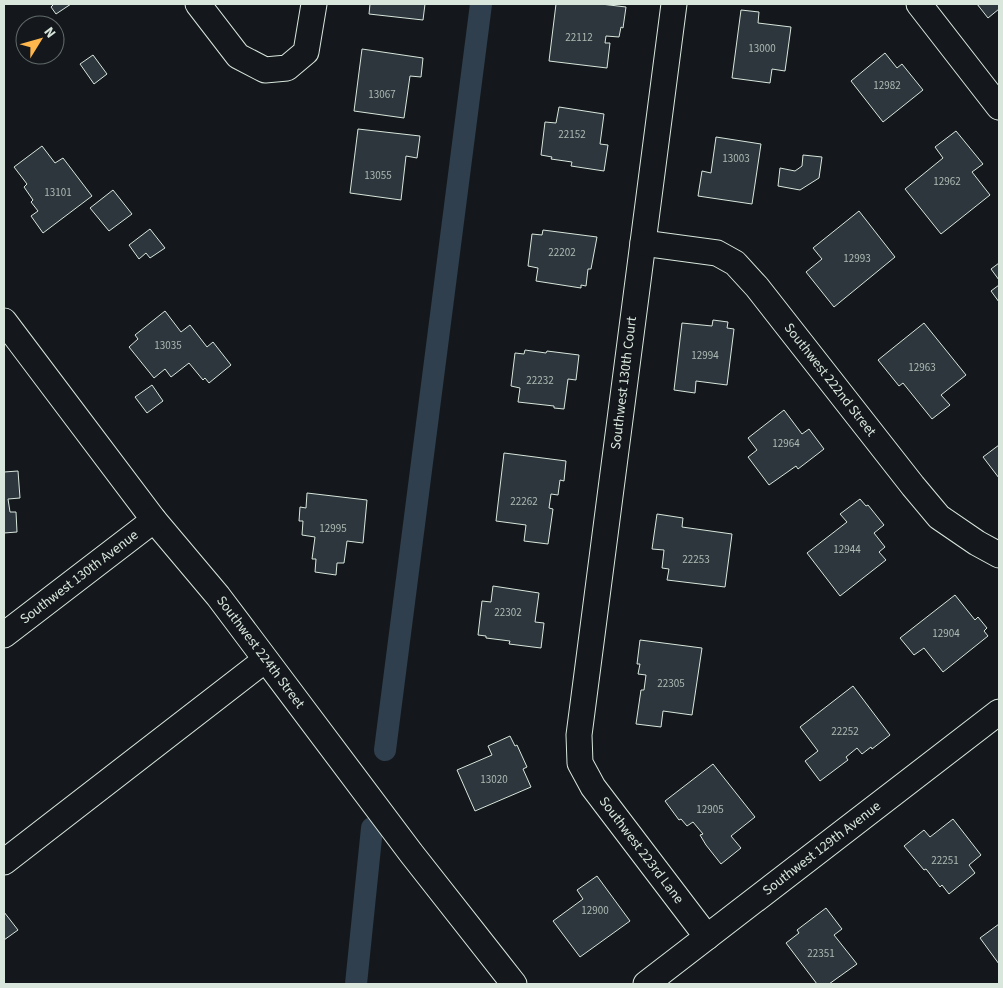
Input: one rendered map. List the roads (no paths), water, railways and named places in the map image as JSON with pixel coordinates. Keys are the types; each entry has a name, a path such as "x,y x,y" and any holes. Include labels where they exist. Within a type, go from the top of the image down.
{"street":[{"path":"198,4 238,56 265,70 287,68 306,52 314,4"},
{"name":"Southwest 130th Court","path":"580,763 579,735 674,4"},
{"path":"919,4 999,107"},
{"name":"Southwest 222nd Street","path":"642,242 716,253 734,263 757,288 939,517 977,543 999,555"},
{"name":"Southwest 224th Street","path":"4,321 154,520 218,596 264,660 405,845 514,984"},
{"name":"Southwest 130th Avenue","path":"4,634 154,520"},
{"path":"4,862 264,660"},
{"name":"Southwest 129th Avenue","path":"646,984 999,712"},
{"name":"Southwest 223rd Lane","path":"580,763 593,787 707,937"}],"waterway":[{"path":"385,750 481,4"},
{"path":"356,984 372,828"}]}
